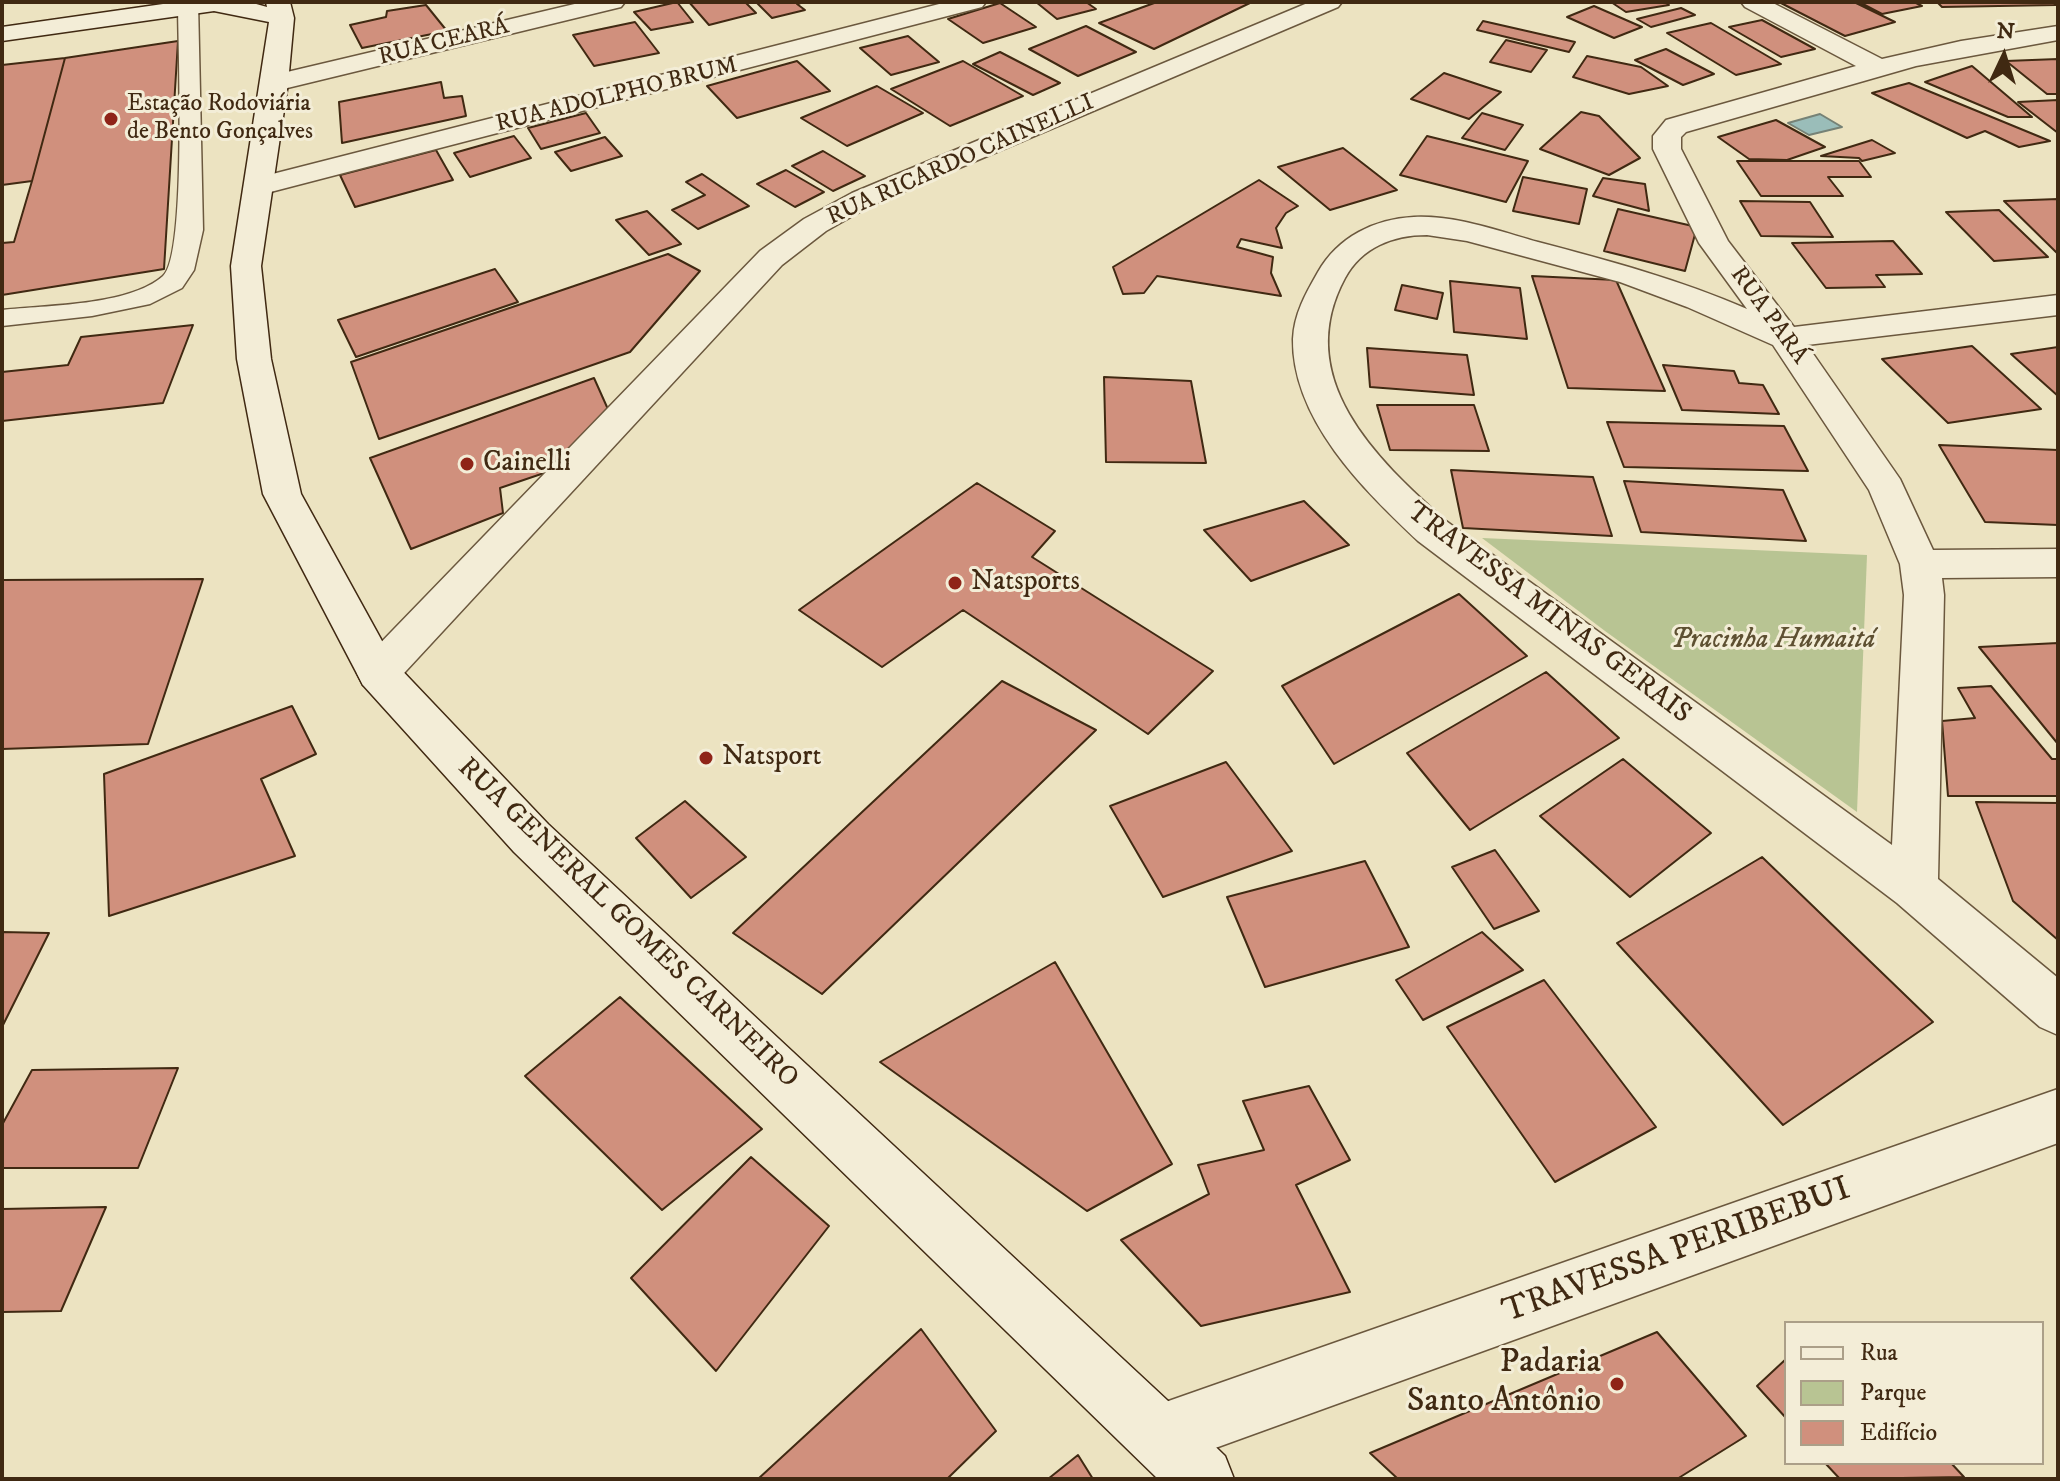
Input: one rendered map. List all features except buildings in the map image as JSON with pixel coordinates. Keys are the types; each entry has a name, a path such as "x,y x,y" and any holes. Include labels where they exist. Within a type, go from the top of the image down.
{"street":[{"path":"2,15 80,2"},
{"name":"RUA CEARÁ","path":"275,83 613,2"},
{"name":"RUA ADOLPHO BRUM","path":"259,186 974,2"},
{"name":"RUA RICARDO CAINELLI","path":"378,673 771,258 815,225 862,199 1330,2"},
{"path":"1753,2 1881,69"},
{"path":"2,34 188,4 280,10"},
{"name":"RUA GENERAL GOMES CARNEIRO","path":"280,10 275,83 246,266 254,359 282,494 378,673 531,838 1202,1479"},
{"name":"RUA PARÁ","path":"1914,888 1924,595 1920,564 1887,488 1785,338 1714,243 1667,149 1667,136 1676,126 1881,69 1995,42 2058,33"},
{"name":"TRAVESSA MINAS GERAIS","path":"1785,338 1708,303 1642,279 1494,239 1428,226 1390,228 1347,251 1325,281 1311,312 1308,345 1320,396 1353,449 1388,492 1432,531 1914,888 2058,1010"},
{"path":"1785,338 2058,305"},
{"path":"1920,564 2058,563"},
{"name":"TRAVESSA PERIBEBUI","path":"1160,1436 2058,1116"}],"lane":[{"path":"2,318 116,304 152,293 171,283 187,260 190,230 188,4"}],"green space":[{"name":"Pracinha Humaitá","path":"1482,538 1867,555 1857,812 1605,631"}],"water":[{"path":"1820,114 1842,127 1809,135 1788,123"}],"place":[{"name":"Estação Rodoviária de Bento Gonçalves","path":"111,119"},
{"name":"Cainelli","path":"467,464"},
{"name":"Natsports","path":"955,583"},
{"name":"Natsport","path":"706,758"},
{"name":"Padaria Santo Antônio","path":"1617,1384"}]}
